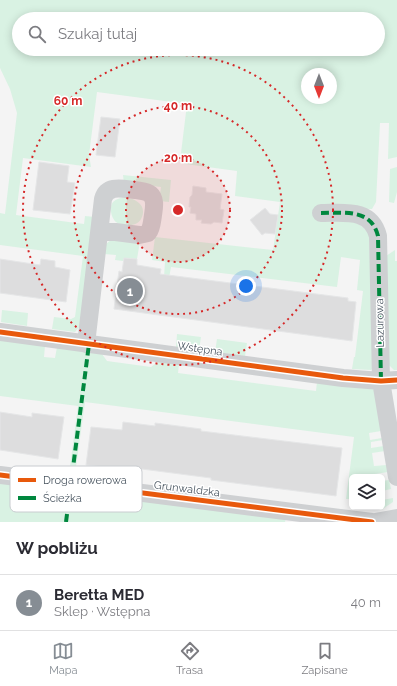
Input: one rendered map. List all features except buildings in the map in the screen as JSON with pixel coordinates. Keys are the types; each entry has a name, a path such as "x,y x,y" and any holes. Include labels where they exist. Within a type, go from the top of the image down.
{"street":[{"name":"Lazurowa","path":"321,213 362,215 368,218 376,229 378,236 397,477"},
{"path":"86,344 100,230"},
{"name":"Wstępna","path":"0,332 343,378 389,380"},
{"name":"Grunwaldzka","path":"0,475 10,476"},
{"name":"Grunwaldzka","path":"142,493 373,522 397,518"}],"green space":[{"path":"0,0 397,0 397,157 388,159 389,123 380,123 376,202 372,209 321,208 359,224 369,233 374,367 371,370 352,369 355,357 363,291 357,290 360,260 341,257 337,287 171,267 169,278 164,277 165,262 152,260 155,237 273,250 280,202 235,196 237,171 185,164 181,153 187,104 97,92 89,155 91,167 23,158 16,215 84,224 85,216 95,217 80,326 75,332 52,329 54,317 71,319 75,317 83,256 0,245 0,213 5,214 17,113 10,89 0,68"},
{"path":"397,167 397,192 394,203 389,202 390,169"},
{"path":"123,175 171,180 169,202 159,201 161,187 124,183"},
{"path":"124,197 133,199 142,207 143,214 139,222 136,224 122,225 116,222 113,218 111,209 113,202"},
{"path":"112,239 140,241 137,259 124,258 123,261 115,260 116,255 104,254 106,244"},
{"path":"395,250 395,261 397,261 397,370 394,370 389,365 386,256"},
{"path":"2,310 28,313 27,326 1,322"},
{"path":"177,334 201,337 199,350 176,347"},
{"path":"217,339 247,343 245,356 215,352"},
{"path":"0,340 45,346 44,357 55,358 57,347 102,354 107,361 151,367 159,361 179,364 178,373 316,391 317,382 372,388 374,390 381,431 369,433 370,440 382,438 383,440 371,442 371,448 384,446 385,451 372,453 374,466 387,465 388,472 375,474 349,474 354,437 85,402 76,466 70,466 78,406 0,396"},
{"path":"349,476 349,499 346,499"},
{"path":"389,480 391,489 385,490 385,481"},
{"path":"0,483 10,484 10,512 142,512 142,500 286,518 285,522 0,522"},
{"path":"393,498 393,502 385,507 385,499"}],"marked path":[{"path":"321,213 347,213 363,216 374,227 378,236 381,381"},
{"path":"73,466 89,344"},
{"path":"66,522 67,512"}],"cycle path":[{"path":"0,332 343,378 381,381 397,380"},
{"path":"0,475 10,476"},
{"path":"142,493 372,522"}],"place":[{"name":"Beretta MED","path":"130,291"}]}
